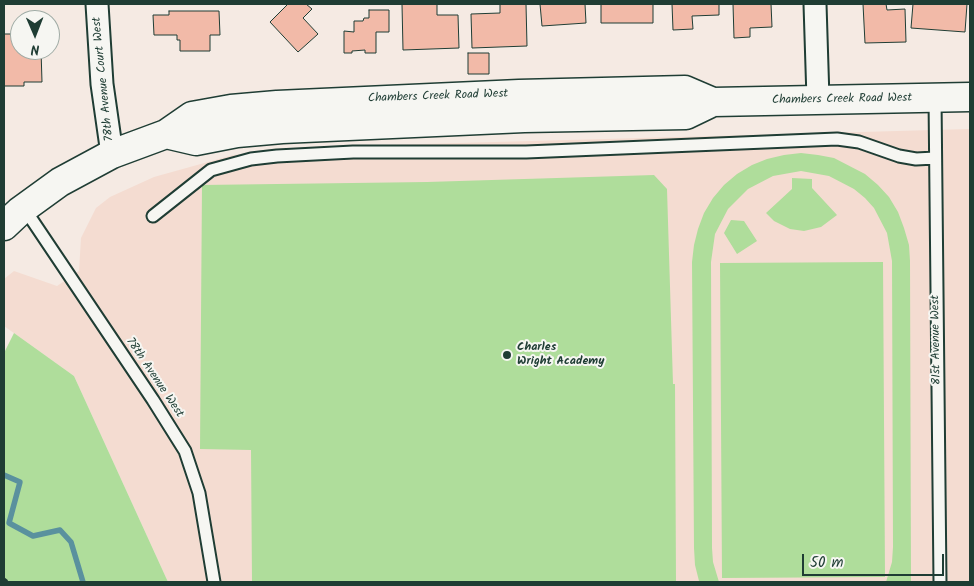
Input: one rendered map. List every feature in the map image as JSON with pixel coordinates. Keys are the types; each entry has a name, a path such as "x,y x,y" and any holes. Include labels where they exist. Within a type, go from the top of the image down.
{"street":[{"name":"78th Avenue Court West","path":"96,4 102,84 112,154"},
{"path":"815,4 818,100"},
{"name":"Chambers Creek Road West","path":"4,226 24,208 60,182 112,154 166,134 192,116 232,109 277,105 519,94 685,90 713,102 970,97"}],"lane":[{"name":"81st Avenue West","path":"935,98 940,582"},
{"path":"153,216 211,170 251,159 277,156 353,152 535,152 837,139 859,142 899,156 916,159 935,158"},
{"name":"78th Avenue West","path":"24,208 185,451 199,493 214,582"}],"path":[{"path":"4,579 8,582"}],"shaded area":[{"name":"Charles Wright Academy","path":"970,129 970,582 168,582 74,376 4,326 4,279 14,271 57,286 79,271 81,238 96,208 110,197 154,177 233,155 313,147"}],"green space":[{"path":"801,153 834,158 865,174 878,185 889,197 898,212 909,245 911,582 886,582 892,562 893,547 892,261 887,233 874,208 854,189 829,176 801,171 773,176 748,189 728,209 715,234 711,262 712,548 713,562 719,582 699,581 695,565 694,548 692,262 694,245 704,213 724,185 752,165 767,159"},
{"path":"654,175 667,189 673,384 675,384 676,582 252,582 251,450 200,449 202,185 427,182"},
{"path":"792,178 812,179 812,188 837,215 821,227 804,231 790,229 774,221 766,213 792,189"},
{"path":"731,220 744,221 757,241 737,254 724,233"},
{"path":"883,262 885,577 722,578 720,263"},
{"path":"14,333 74,376 168,582 4,582 4,353"}],"building":[{"path":"288,4 306,4 312,9 303,18 318,34 298,52 270,22"},
{"path":"402,4 437,4 437,15 458,15 459,48 403,50"},
{"path":"500,4 526,4 527,46 472,48 471,14 500,13"},
{"path":"540,4 585,4 586,23 542,26"},
{"path":"601,4 653,4 653,23 601,23"},
{"path":"672,4 719,4 719,15 692,16 693,29 673,30"},
{"path":"733,4 771,4 772,27 750,28 750,37 734,38"},
{"path":"863,4 886,4 887,10 905,9 906,42 865,43"},
{"path":"913,4 967,4 965,32 911,28"},
{"path":"369,10 389,10 389,32 376,32 376,53 365,53 365,50 344,53 344,31 354,32 354,21 363,21 364,18 369,18"},
{"path":"169,11 219,11 220,35 210,35 210,51 180,51 180,40 177,40 177,35 154,35 153,15 169,15"},
{"path":"4,34 10,34 10,60 41,60 42,82 24,82 24,86 4,86"},
{"path":"468,53 489,53 489,74 468,74"}],"waterway":[{"path":"4,475 20,482 9,523 33,536 60,530 71,542 83,582"}],"place":[{"name":"Charles Wright Academy","path":"507,355"}]}
